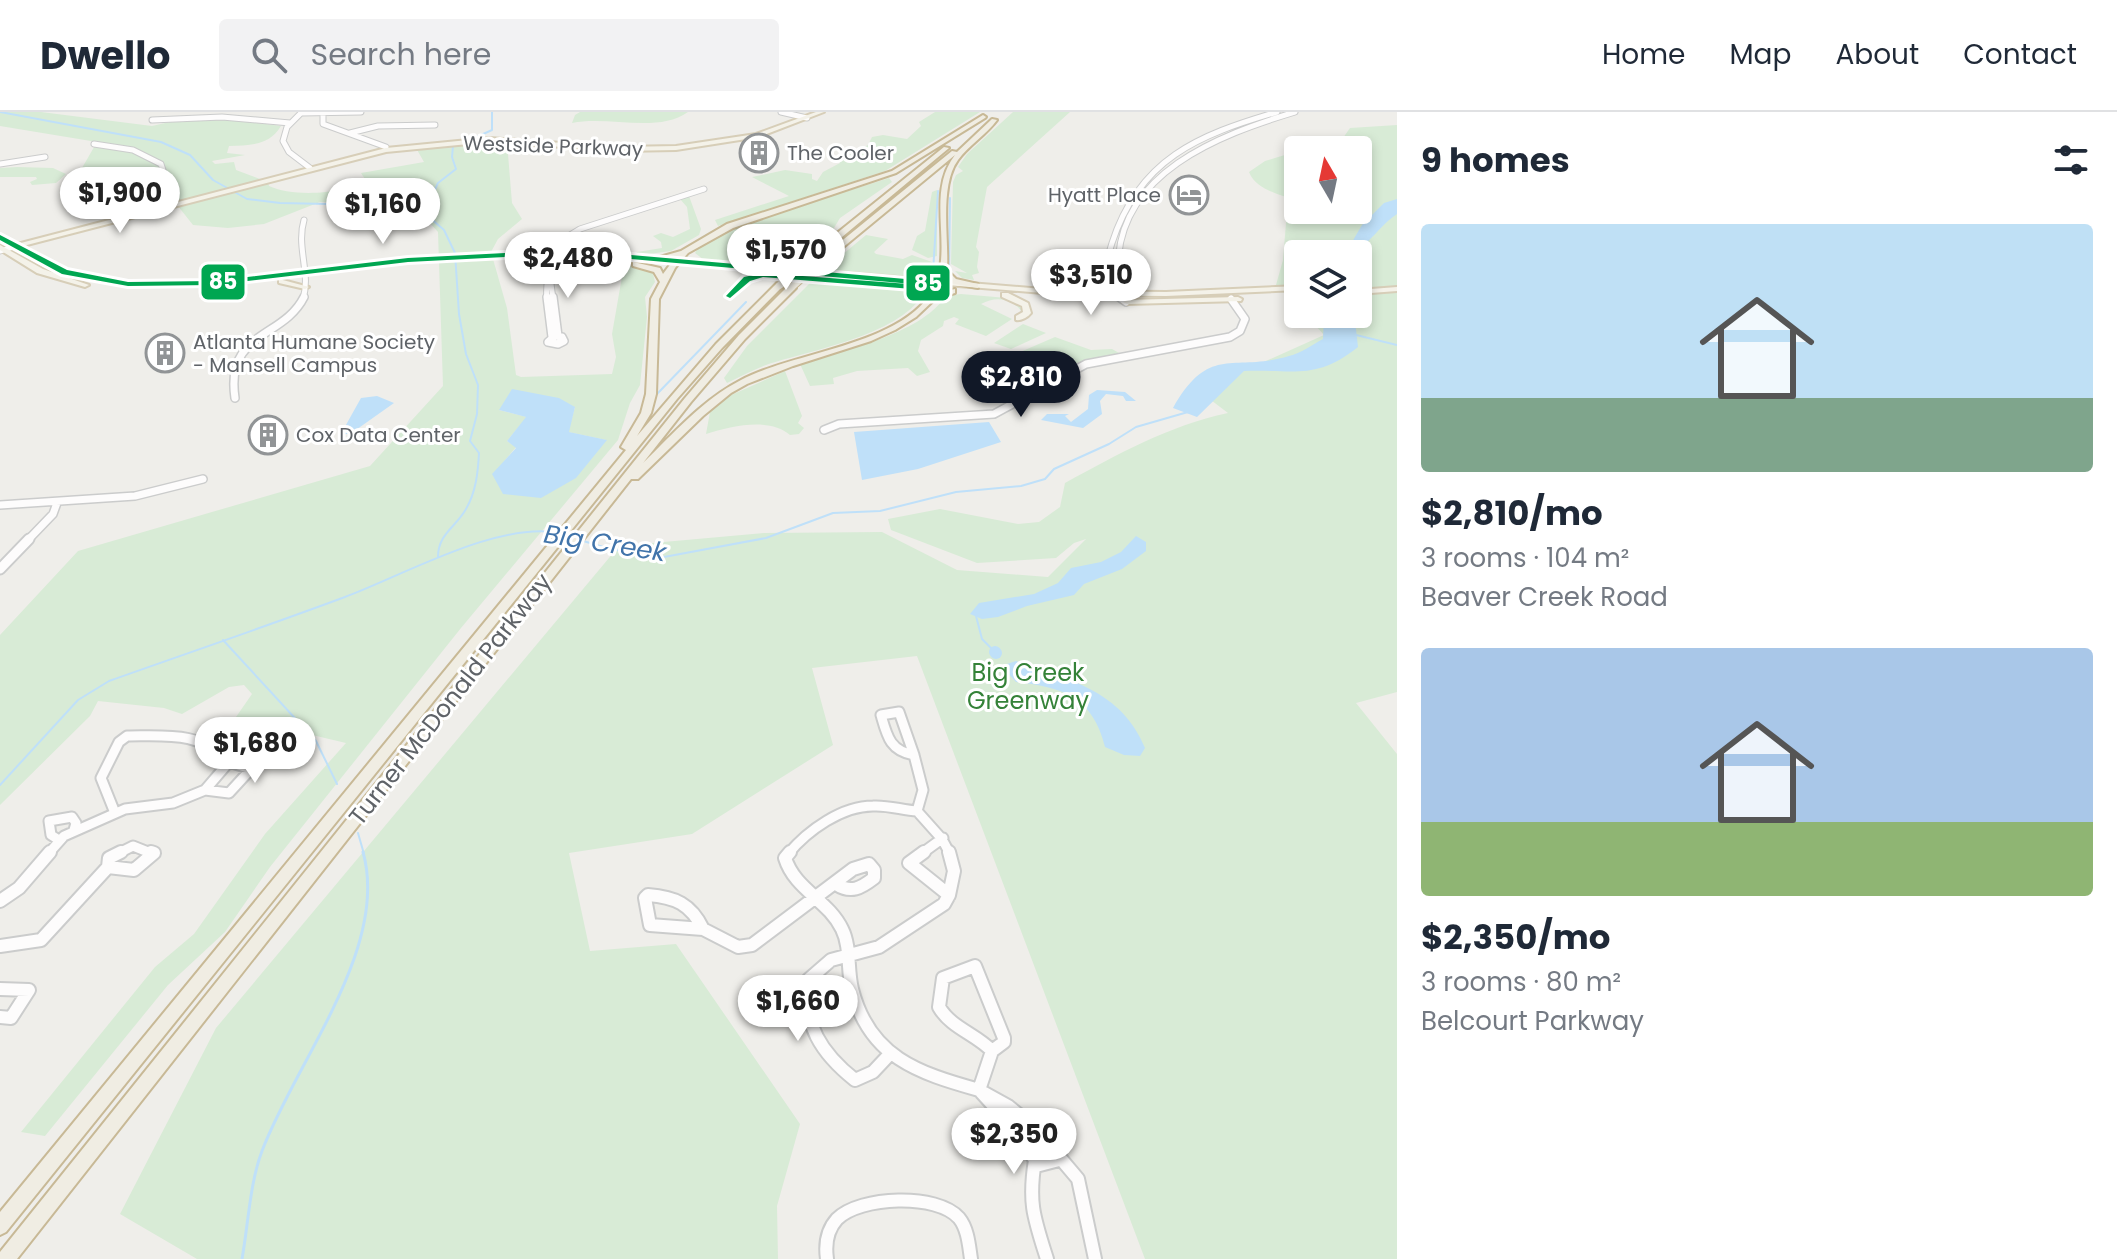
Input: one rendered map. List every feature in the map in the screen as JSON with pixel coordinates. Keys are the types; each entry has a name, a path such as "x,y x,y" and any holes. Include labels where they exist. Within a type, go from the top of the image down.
{"highway":[{"name":"Turner McDonald Parkway","path":"6,1259 709,375 793,286 1003,112"},
{"name":"Turner McDonald Parkway","path":"0,1226 702,365 780,285 986,115"},
{"path":"659,260 685,251 730,226 894,172 986,115"},
{"path":"605,504 699,412 730,390 777,367 880,333 912,315 936,290 942,270 949,168 994,120"},
{"path":"608,479 648,407 652,388 654,305 663,281 685,251"},
{"path":"636,264 657,270 663,281"},
{"path":"942,270 953,281 975,286"},
{"path":"936,290 952,291"},
{"path":"13,1259 101,1139"}],"main road":[{"name":"Westside Parkway","path":"240,185 303,165 386,147 488,138 667,146 746,135 803,115 821,112"},
{"name":"Westside Parkway","path":"5,247 240,185 303,165 386,150 469,141 529,141 621,149 686,147 757,136 803,115"},
{"path":"0,237 5,247 51,275 115,289 191,291 432,261 526,257 780,270 936,290"},
{"path":"526,257 551,253 567,240 573,252 659,260 745,273 936,290 975,286 1126,298 1284,289"},
{"path":"5,247 65,272 128,284 305,279"},
{"path":"526,257 543,262 610,256"},
{"path":"745,273 780,270"},
{"path":"1372,289 1397,283"},
{"path":"1121,284 1137,292 1166,294"},
{"path":"1372,286 1397,289"},
{"path":"952,291 1126,298 1231,299 1284,296"},
{"path":"1005,295 1025,305 1026,314 1019,318"}],"street":[{"path":"303,165 283,144 283,133 291,122 302,112 361,112"},
{"path":"781,112 803,115"},
{"path":"1114,295 1106,270 1111,242 1127,201 1158,166 1210,135 1277,112"},
{"path":"1126,298 1118,269 1123,244 1138,202 1168,168 1218,138 1295,112"},
{"path":"323,114 323,124 386,147"},
{"path":"152,120 188,115 291,122"},
{"path":"350,133 378,126 435,125"},
{"path":"94,144 133,150 161,164 163,170 155,181 158,188 155,200 162,206"},
{"path":"0,164 45,157"},
{"path":"557,260 551,284 555,336 544,284 567,240 590,227 704,189"},
{"path":"235,398 243,351 260,333 299,307 305,279 297,247 304,220"},
{"path":"1111,242 1123,244"},
{"path":"824,430 839,424 1004,410 1093,363 1230,337 1240,331 1245,319 1231,299"},
{"path":"0,505 135,496 203,479"},
{"path":"0,569 53,514 57,503"},
{"path":"115,813 101,778 119,742 127,736 190,736 198,744 218,748 229,762 251,769"},
{"path":"205,790 229,793 266,752"},
{"path":"914,755 926,786 917,811"},
{"path":"0,901 19,888 59,840 74,830 134,807 173,803 205,790 229,762"},
{"path":"888,1056 873,1072 855,1080 828,1060 811,1030 803,1003 808,980 831,960 848,956 879,947 944,904 955,882 955,867 943,838 917,811 869,806 842,815 796,843 785,858 787,871 842,927 848,956 852,991 861,1018 888,1056 938,1079 979,1090 1041,1135 1078,1179 1095,1259"},
{"path":"59,840 51,835 49,821 72,817 76,823 74,830"},
{"path":"943,838 909,863 949,895"},
{"path":"0,946 41,940 108,867"},
{"path":"703,929 696,914 680,901 672,897 648,895 645,898 650,925 703,929 738,947 752,945 836,884"},
{"path":"979,1090 992,1051 1004,1042 1004,1038 975,966 943,978 937,993 940,1010 950,1023 987,1044 992,1051"},
{"path":"0,989 29,990 16,1014 11,1018 0,1017"},
{"path":"1003,1109 1031,1152 1036,1166 1030,1193 1032,1213 1047,1259"},
{"path":"1036,1166 1059,1160"},
{"path":"827,1259 828,1235 843,1214 862,1207 913,1200 947,1208 959,1218 969,1242 971,1259"}],"green space":[{"path":"0,112 41,112 152,126 174,121 228,119 281,126 265,141 229,146 227,153 245,155 212,161 215,164 234,162 236,170 268,182 269,186 304,193 345,188 365,179 361,173 424,162 416,148 507,142 512,203 522,219 498,239 491,252 507,308 516,375 521,377 612,374 616,357 612,334 623,271 630,266 652,269 655,282 645,297 647,317 640,385 630,403 618,440 461,628 270,867 225,932 168,985 45,1136 21,1132 155,967 194,934 265,834 346,743 236,717 252,694 244,685 229,687 182,714 164,708 98,701 90,716 0,805 0,635 78,551 370,466 443,386 438,232 419,211 384,204 320,202 264,224 228,228 193,225 170,196 67,194 97,142 0,126","holes":["575,407 568,432 606,440 493,475 516,447 507,441 527,417 499,410"]},
{"path":"580,112 688,112 662,122 572,123"},
{"path":"935,112 980,112 885,171 718,226 715,220 789,196 752,177 785,170 812,174 812,179 817,181 823,172 840,163 838,161 868,145 872,137 883,135 907,139 921,126 919,122"},
{"path":"1013,112 1070,112 987,187 976,247 979,252 979,273 972,275 974,280 962,278 955,271 967,273 951,264 953,182 956,175 963,171 958,167 967,154"},
{"name":"Big Creek Greenway","path":"1397,125 1397,692 1356,703 1397,754 1397,1259 1145,1259 917,656 812,668 833,745 692,834 569,853 590,951 676,944 800,1124 777,1206 778,1259 197,1259 120,1214 216,1028 619,546 764,533 882,532 957,570 1048,577 1086,539 1074,543 1056,558 977,563 891,530 888,519 940,509 1018,524 1039,522 1060,507 1065,483 1164,433 1228,413 1199,391 1324,335 1318,328 1372,328 1372,240 1285,240 1286,224 1372,224 1372,136 1344,136 1350,128"},
{"path":"1284,155 1284,197 1258,184 1249,172 1265,161"},
{"path":"0,168 53,168 66,174 56,183 32,185 30,182 36,177 0,177"},
{"path":"889,178 892,182 840,218 831,233 789,266 704,260 695,253 702,242 737,226"},
{"path":"937,190 937,256 928,258 912,250 917,236 925,231 932,192"},
{"path":"689,196 701,229 699,235 671,251 634,256 637,252 662,248 661,242 653,236 661,233 673,237 690,229 687,207 680,199"},
{"path":"866,235 888,239 874,252 876,254 903,259 912,255 932,262 935,270 907,278 825,269"},
{"path":"1284,248 1284,293 1276,285"},
{"path":"816,281 909,290 923,295 910,309 873,331 766,365 727,383 724,378 747,346 810,283"},
{"path":"961,294 1007,298 1023,303 1023,313 1004,300 981,304 1012,319 986,336 955,324 959,319 954,317 944,321 943,326 921,340 918,351 930,372 917,376 908,368 857,371 833,378 834,384 810,386 800,364 899,331 933,310 946,296"},
{"path":"1023,324 1046,333 1011,349 994,343"},
{"path":"1055,337 1091,350 1112,349 1119,353 1086,361 1061,373 1018,353"},
{"path":"785,371 802,416 798,423 804,428 799,434 790,435 772,426 750,425 706,434 710,412 729,396"}],"water":[{"path":"1397,199 1397,214 1369,240 1353,240 1363,224 1372,224 1372,215 1384,203"},
{"path":"1323,328 1356,328 1358,347 1343,358 1316,369 1244,371 1197,417 1173,408 1186,388 1211,367 1289,356 1323,339"},
{"path":"512,389 559,398 575,407 569,432 607,440 576,478 541,498 503,494 492,474 516,448 507,441 526,417 499,410"},
{"path":"1097,390 1125,392 1136,401 1106,394 1100,401 1102,414 1083,428 1041,420 1047,414 1069,414 1065,416 1071,422 1088,409 1089,395"},
{"path":"377,396 394,403 353,432 343,435 361,398"},
{"path":"989,422 1001,442 918,469 862,480 854,432"},
{"path":"1136,536 1146,542 1146,551 1122,569 1084,584 1074,595 1027,606 998,617 982,619 970,614 979,603 1034,594 1058,583 1071,568 1101,562 1121,552"},
{"path":"1016,661 1074,682 1108,700 1135,729 1145,748 1140,756 1124,755 1105,747 1093,717 1074,698 1048,687 1016,682 1004,669 1007,664"}],"waterway":[{"path":"0,112 161,142 190,155 213,180 247,199 280,203 377,205 429,217 444,230 455,253 459,314 466,354 478,385 477,414 470,441 479,453 472,496 462,515 444,536 438,557"},
{"path":"470,140 492,130 492,112"},
{"path":"424,213 438,183 456,169 452,157 453,146"},
{"path":"933,272 938,191"},
{"path":"949,272 950,198"},
{"path":"657,394 746,302"},
{"path":"1356,335 1397,345"},
{"name":"Big Creek","path":"580,540 610,549 664,557 766,538 833,513 880,511 956,492 1021,486 1045,479 1054,469 1109,444 1136,427 1188,412"},
{"name":"Big Creek","path":"223,640 345,597 480,542 535,531 559,533"},
{"path":"976,616 982,639 995,652"},
{"name":"Big Creek","path":"0,785 78,700 109,681 223,640"},
{"path":"223,640 316,741 337,784"},
{"path":"358,833 364,854"},
{"path":"242,1259 252,1190 262,1151 352,966 363,927 368,889 363,852"}],"transit line":[{"name":"85","path":"0,237 65,272 128,284 213,283 408,260 527,254 631,257 940,284 937,289 763,275 747,279 730,296"}],"place":[{"name":"The Cooler","path":"759,153"},
{"name":"Hyatt Place","path":"1189,195"},
{"name":"Atlanta Humane Society - Mansell Campus","path":"165,353"},
{"name":"Cox Data Center","path":"268,435"}]}
